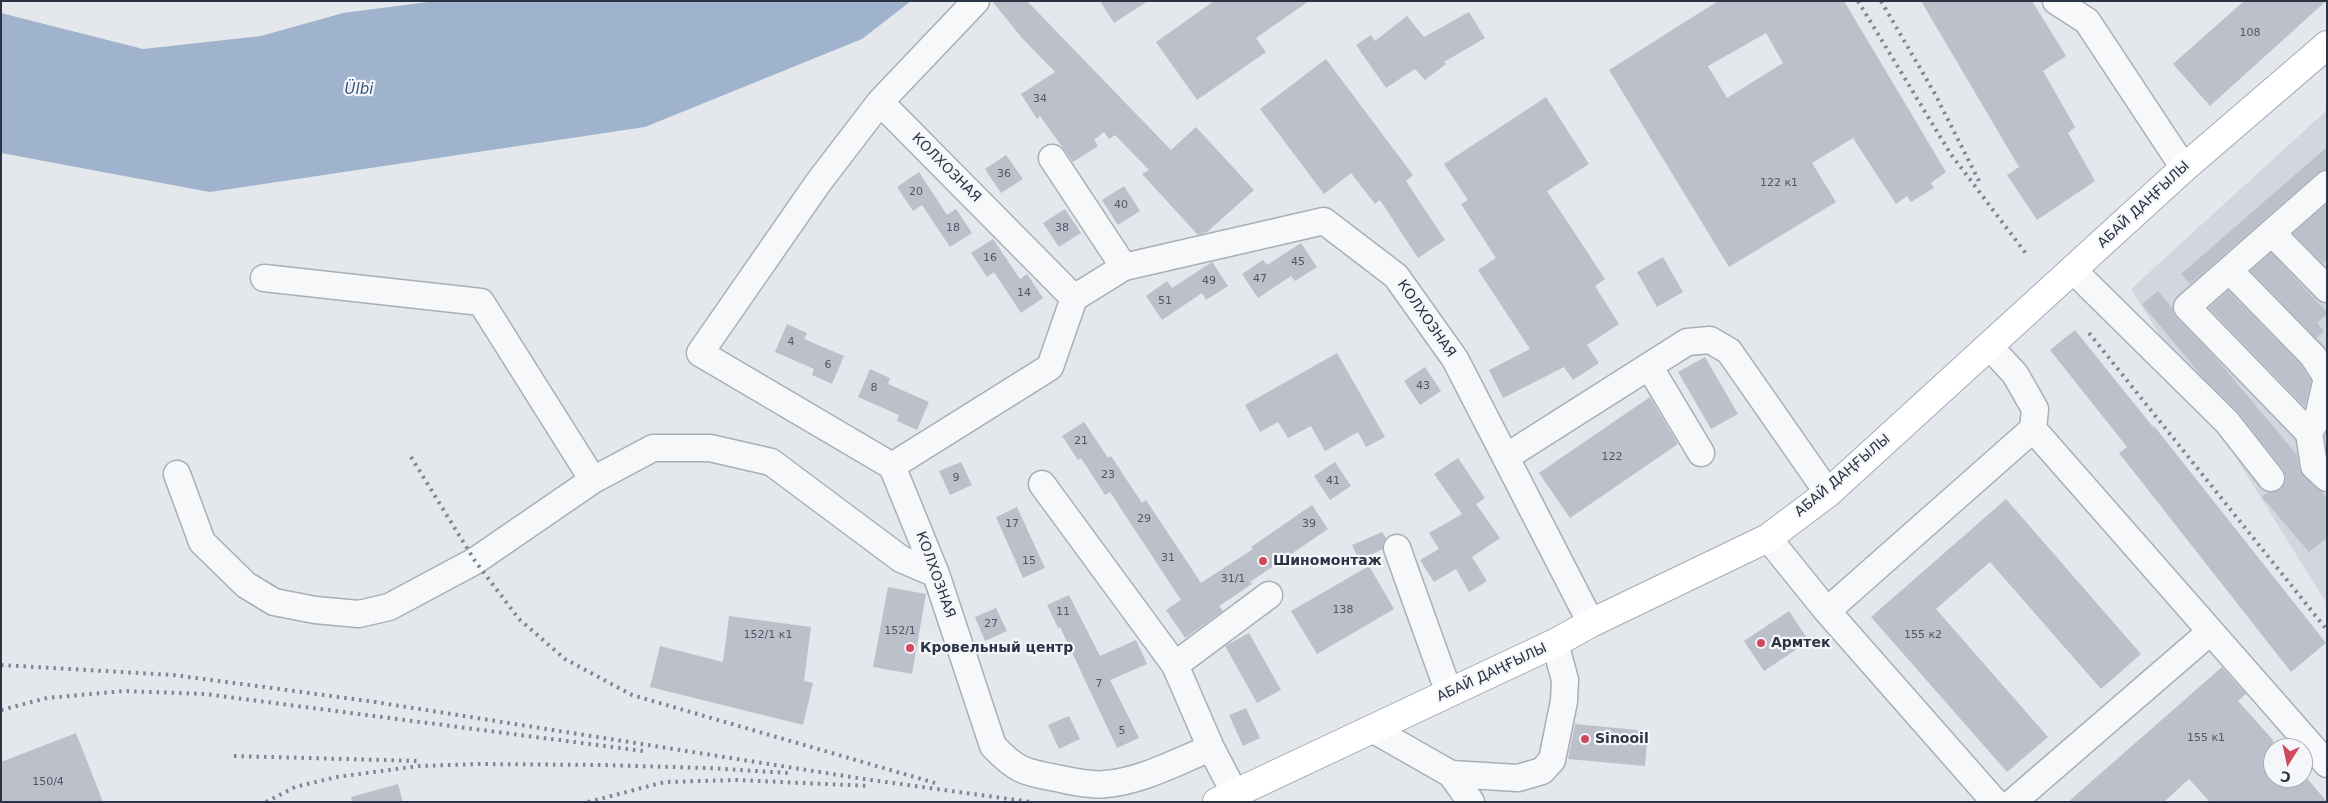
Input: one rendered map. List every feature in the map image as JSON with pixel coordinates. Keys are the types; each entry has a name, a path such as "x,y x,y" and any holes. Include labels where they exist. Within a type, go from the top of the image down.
{"main road":[{"name":"АБАЙ ДАҢҒЫЛЫ","path":"1226,798 1555,644 1591,623 1768,538 1828,493 2074,271 2184,168 2327,45"}],"street":[{"path":"976,1 880,102 818,183 700,353 892,466 1050,367 1074,298"},
{"path":"2056,1 2087,21 2184,168"},
{"name":"КОЛХОЗНАЯ","path":"880,102 1074,298 1124,267 1324,222 1396,276 1455,358 1591,623"},
{"path":"1052,158 1124,267"},
{"path":"2327,184 2187,307 2309,433 2314,466 2327,478"},
{"path":"2272,233 2327,289"},
{"path":"2229,270 2314,356 2327,378 2318,417 2309,433"},
{"path":"2074,271 2227,422 2270,478"},
{"path":"264,278 481,302 593,480"},
{"path":"1506,457 1686,342 1710,340 1729,351 1828,493"},
{"path":"1827,611 2033,429 2035,409 2016,374 1989,346"},
{"path":"1649,366 1701,453"},
{"path":"2033,429 2327,764"},
{"path":"177,474 202,542 246,585 274,602 315,610 359,614 389,607 475,561 593,480 653,448 710,448 771,462 901,559 936,574"},
{"name":"КОЛХОЗНАЯ","path":"892,466 936,574 993,746 1012,765 1031,774 1105,784 1137,778 1211,748"},
{"path":"1042,484 1175,665 1211,748 1226,798"},
{"path":"1768,538 1827,611 1995,802"},
{"path":"1397,548 1449,693"},
{"path":"1175,665 1269,595"},
{"path":"2013,802 2210,632"},
{"path":"1451,774 1518,778 1542,771 1552,760 1564,701 1565,680 1555,644"},
{"path":"1372,729 1451,774 1471,802"}],"shaded area":[{"path":"2327,110 2327,604 2131,289"}],"water":[{"name":"Ülbi","path":"436,1 911,1 862,39 645,127 210,192 1,153 1,13 143,49 261,36 343,13"}],"building":[{"path":"992,1 1027,1 1171,150 1196,127 1254,190 1207,232 1198,235 1142,174 1149,170 1115,135 1109,139 1104,132 1094,140 1098,146 1073,162 1040,116 1037,119 1021,94 1055,72 1022,38"},
{"path":"1100,1 1148,1 1114,23"},
{"path":"1214,1 1309,1 1256,38 1266,52 1197,100 1156,42"},
{"path":"1718,1 1844,1 1946,172 1931,183 1934,188 1911,202 1907,196 1896,204 1853,138 1812,163 1836,202 1729,267 1609,70","holes":["1766,33 1783,63 1727,98 1708,66"]},
{"path":"1921,1 2032,1 2066,56 2043,71 2075,127 2068,133 2095,181 2037,220 2007,175 2019,167"},
{"path":"2244,1 2326,1 2210,106 2173,64"},
{"path":"1469,12 1485,38 1444,62 1446,64 1425,80 1415,69 1386,88 1356,45 1371,35 1375,41 1407,16 1424,37"},
{"path":"1326,59 1413,175 1406,181 1445,240 1418,258 1380,200 1375,204 1351,173 1324,194 1260,109"},
{"path":"1546,97 1589,164 1547,191 1605,279 1595,286 1619,324 1587,345 1599,363 1573,380 1564,367 1503,398 1489,370 1530,349 1478,270 1496,258 1461,204 1468,200 1444,164"},
{"path":"2327,147 2327,169 2317,173 2190,284 2181,274"},
{"path":"1006,155 1023,179 1001,193 985,169"},
{"path":"919,172 947,215 956,209 972,233 950,247 922,205 913,211 897,187"},
{"path":"1124,186 1140,211 1118,225 1102,200"},
{"path":"2327,204 2327,260 2323,264 2293,233"},
{"path":"1065,209 1081,233 1059,247 1043,223"},
{"path":"993,239 1020,279 1027,274 1043,298 1021,313 994,272 987,277 971,253"},
{"path":"1301,243 1317,267 1295,281 1291,276 1258,298 1242,274 1263,260 1267,265"},
{"path":"2271,253 2327,312 2317,323 2324,331 2316,338 2251,271"},
{"path":"1663,257 1683,292 1657,307 1637,272"},
{"path":"1212,262 1228,286 1206,300 1202,293 1162,320 1146,296 1167,281 1172,288"},
{"path":"2158,291 2172,308 2176,317 2213,355 2297,455 2299,468 2304,477 2327,497 2327,538 2309,552 2262,497 2268,492 2280,490 2285,484 2286,477 2283,469 2239,413 2205,380 2142,304"},
{"path":"2228,291 2301,365 2311,381 2305,407 2209,308"},
{"path":"787,324 807,333 804,339 844,356 832,384 812,375 814,369 775,352"},
{"path":"2075,330 2154,426 2326,643 2291,672 2119,453 2127,447 2050,350"},
{"path":"1337,353 1385,437 1366,447 1358,432 1325,451 1311,426 1288,438 1278,422 1260,432 1245,405"},
{"path":"1705,357 1738,414 1711,429 1678,372"},
{"path":"1425,367 1441,391 1420,405 1404,381"},
{"path":"870,369 890,378 888,384 929,402 917,430 897,421 899,415 858,397"},
{"path":"1650,397 1678,444 1570,518 1539,473"},
{"path":"1084,422 1108,458 1111,456 1142,503 1146,500 1201,583 1253,549 1251,547 1312,505 1328,529 1250,582 1252,584 1219,606 1223,611 1185,638 1166,610 1181,600 1110,492 1105,495 1081,458 1078,460 1062,436"},
{"path":"1458,458 1485,498 1476,504 1500,538 1472,557 1487,581 1469,592 1456,569 1434,582 1420,560 1439,549 1429,533 1462,514 1434,474"},
{"path":"961,462 972,485 950,495 939,471"},
{"path":"1335,462 1351,486 1330,500 1314,476"},
{"path":"2006,499 2141,654 2101,689 1990,562 1936,609 2048,737 2007,772 1871,617"},
{"path":"1017,507 1045,568 1023,578 996,517"},
{"path":"1382,532 1386,538 1383,549 1359,560 1352,545"},
{"path":"1369,566 1394,609 1317,654 1291,611"},
{"path":"888,587 926,594 912,674 873,667"},
{"path":"1069,595 1100,656 1136,640 1147,664 1110,680 1139,738 1117,748 1060,627 1058,628 1047,605"},
{"path":"996,608 1007,631 985,641 975,617"},
{"path":"1789,611 1809,641 1764,671 1744,641"},
{"path":"729,616 811,627 804,681 813,683 803,725 650,687 660,646 723,662"},
{"path":"1249,633 1281,690 1257,703 1225,646"},
{"path":"2222,667 2246,694 2238,701 2271,738 2263,738 2263,788 2313,788 2313,785 2327,802 2210,802 2189,779 2164,802 2068,802"},
{"path":"1246,708 1260,738 1243,746 1229,715"},
{"path":"1069,716 1080,739 1059,749 1048,725"},
{"path":"1575,724 1648,731 1645,766 1568,759"},
{"path":"76,733 103,802 1,802 1,762"},
{"path":"398,784 403,802 352,802 351,797"}],"railway":[{"path":"1858,1 1950,153 2027,255"},
{"path":"1881,1 1935,94 1979,181"},
{"path":"2089,333 2327,630"},
{"path":"411,457 475,561 519,619 565,659 632,695 935,783"},
{"path":"1,665 173,675 272,688 375,702 864,779 1031,802"},
{"path":"1,710 47,698 124,691 205,694 643,751"},
{"path":"234,756 419,761"},
{"path":"266,802 295,787 337,777 419,766 479,764 601,765 708,768 788,773"},
{"path":"588,802 665,782 737,780 870,786"}],"place":[{"name":"Шиномонтаж","path":"1263,561"},
{"name":"Армтек","path":"1761,643"},
{"name":"Кровельный центр","path":"910,648"},
{"name":"Sinooil","path":"1585,739"}]}
